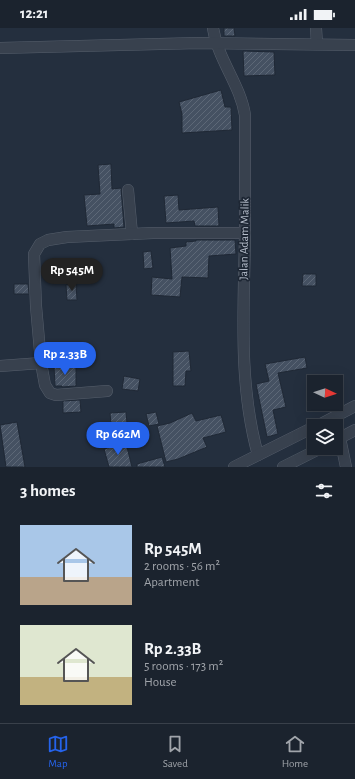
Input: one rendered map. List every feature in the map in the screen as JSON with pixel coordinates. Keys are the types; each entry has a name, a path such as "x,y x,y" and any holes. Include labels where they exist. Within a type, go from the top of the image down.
{"street":[{"name":"Jalan Adam Malik","path":"213,28 216,43 243,102 245,115 245,233 243,294 244,365 252,436 258,455"},
{"path":"316,28 317,44"},
{"path":"0,48 216,43 355,45"},
{"path":"128,190 132,234"},
{"path":"107,391 56,395 50,393 45,385 41,363 34,264 34,254 40,244 56,238 132,234 245,233"},
{"path":"0,366 41,363"},
{"path":"330,419 355,406"},
{"path":"343,436 355,430"},
{"path":"234,467 307,431"},
{"path":"283,467 308,455"},
{"path":"343,455 346,467"}],"building":[{"path":"224,28 234,28 235,36 224,36"},
{"path":"243,51 274,52 275,75 244,76"},
{"path":"221,90 225,107 231,107 232,130 182,133 182,114 179,102"},
{"path":"111,164 112,189 121,188 124,227 114,228 114,224 87,226 84,195 100,194 98,165"},
{"path":"178,195 179,210 218,207 219,226 195,226 194,221 166,223 164,196"},
{"path":"196,240 235,240 236,254 209,256 208,278 182,277 180,297 151,295 152,277 172,279 170,248 186,246 186,242"},
{"path":"151,251 153,268 144,269 143,252"},
{"path":"303,274 316,274 316,286 302,286"},
{"path":"14,284 28,284 29,294 14,294"},
{"path":"76,284 77,300 67,300 66,285"},
{"path":"189,351 191,371 186,371 185,386 173,386 173,352"},
{"path":"305,357 307,368 278,373 286,407 273,410 278,434 267,437 256,384 269,381 265,364"},
{"path":"76,365 76,386 55,386 54,366"},
{"path":"124,376 140,379 138,391 122,389"},
{"path":"80,400 81,412 63,413 63,401"},
{"path":"126,412 127,423 111,424 110,413"},
{"path":"156,412 159,424 149,426 146,414"},
{"path":"192,413 196,421 221,415 226,432 203,438 207,447 178,459 166,462 157,426 170,423"},
{"path":"17,422 25,467 6,467 0,425"},
{"path":"126,443 132,467 109,467 104,449"},
{"path":"162,457 165,467 137,467 137,464"}]}
